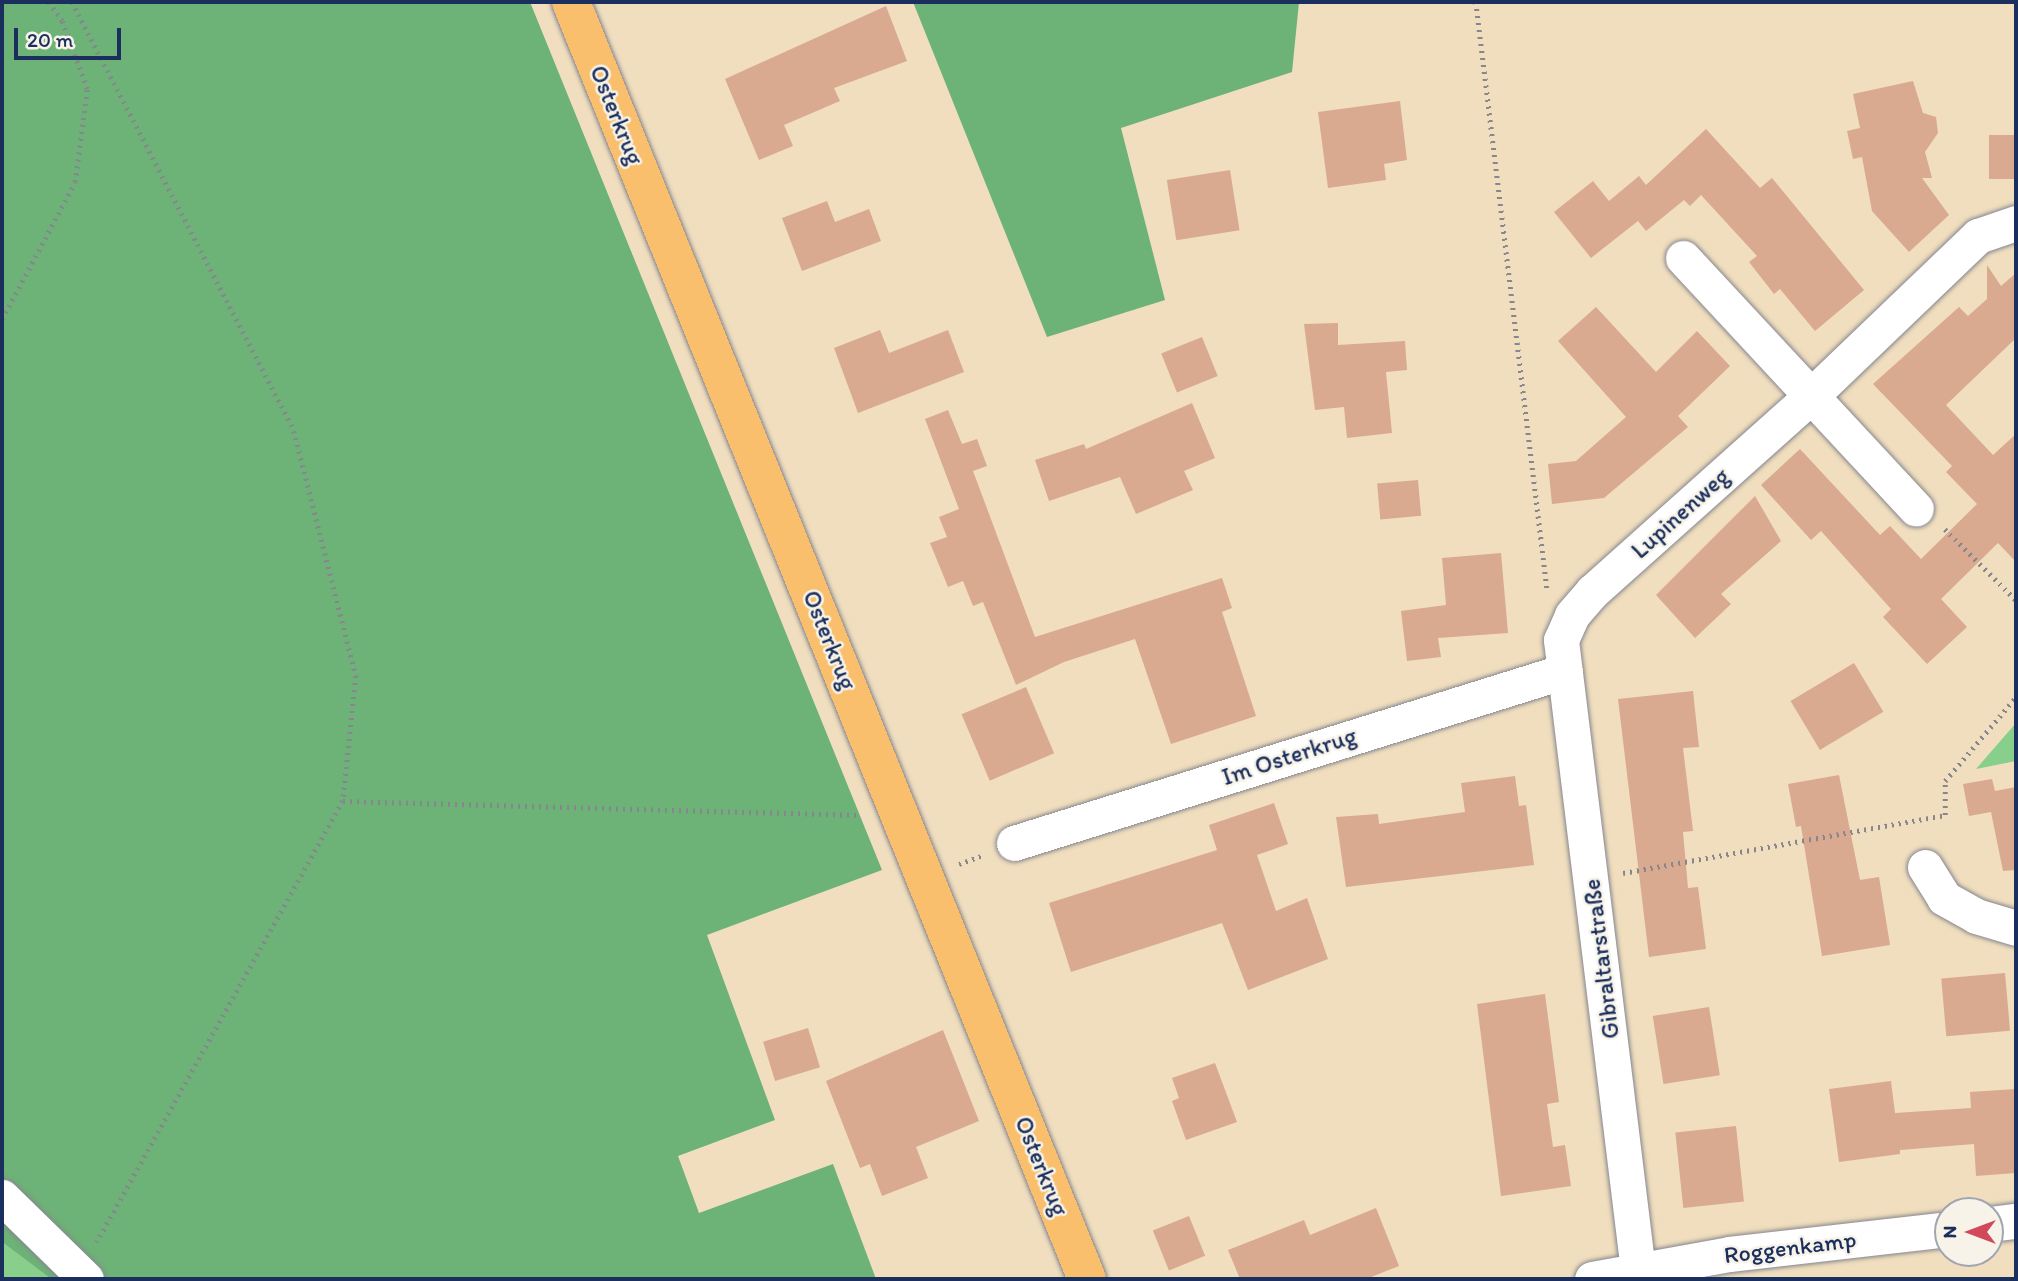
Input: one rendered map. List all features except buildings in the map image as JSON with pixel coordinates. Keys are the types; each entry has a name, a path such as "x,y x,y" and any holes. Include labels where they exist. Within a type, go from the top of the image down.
{"main road":[{"name":"Osterkrug","path":"571,2 1087,1279"}],"street":[{"name":"Lupinenweg","path":"1563,655 1572,615 1593,591 1812,395 1978,236 2016,223"},
{"path":"1683,258 1916,509"},
{"name":"Im Osterkrug","path":"1014,843 1563,655"},
{"name":"Gibraltarstraße","path":"1563,655 1638,1274"},
{"path":"1925,867 1944,898 1976,916 2016,928"},
{"path":"2,1197 83,1276"},
{"name":"Roggenkamp","path":"1592,1279 1934,1231"}],"path":[{"path":"2,319 75,182 87,89 62,21 48,2"},
{"path":"72,2 294,431 356,676 343,801 83,1276"},
{"path":"1476,2 1500,176 1548,598 1563,655"},
{"path":"1916,509 1931,514 2016,600"},
{"path":"1591,879 1945,815 1945,781 2016,697"},
{"path":"343,801 867,815"}],"green space":[{"path":"2,2 530,2 882,870 707,935 775,1120 678,1156 699,1213 833,1164 876,1279 51,1279 2,1242"},
{"path":"913,2 1299,2 1292,72 1121,128 1165,300 1047,337"},
{"path":"2016,723 2016,761 1976,769"},
{"path":"2,1242 51,1279 2,1279"}]}
